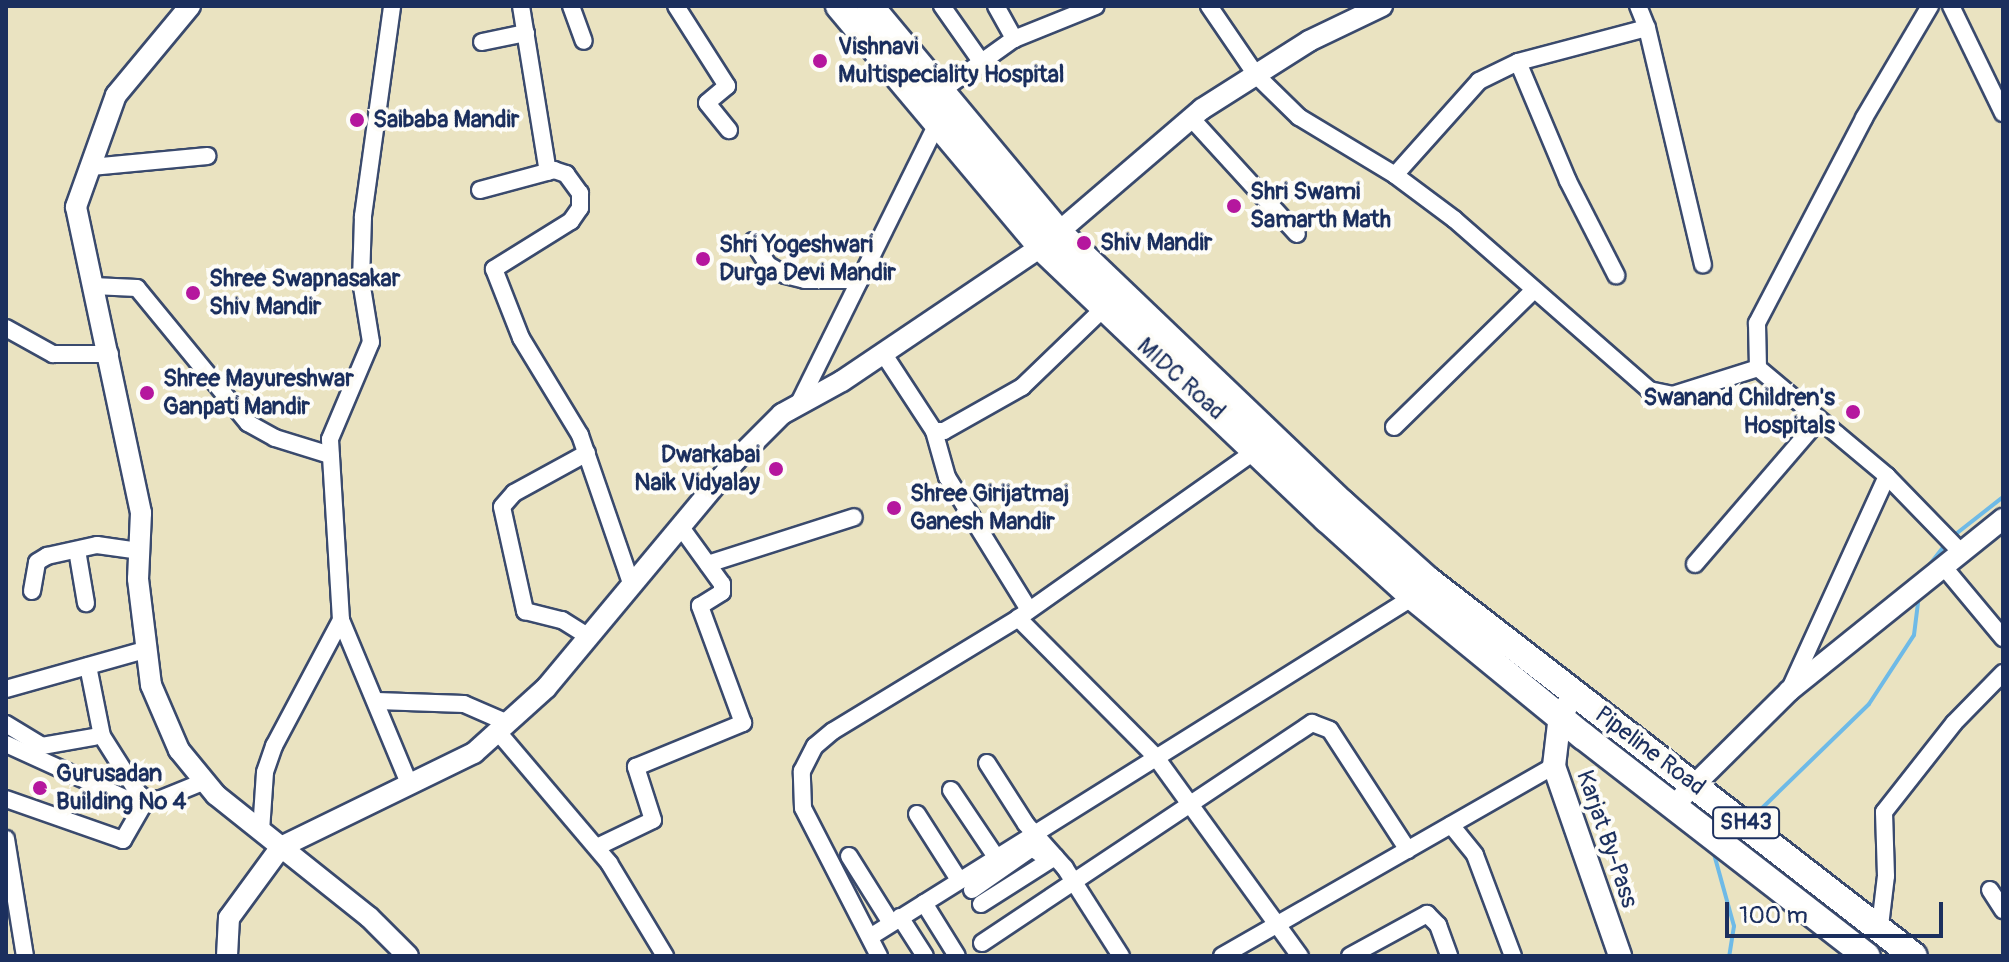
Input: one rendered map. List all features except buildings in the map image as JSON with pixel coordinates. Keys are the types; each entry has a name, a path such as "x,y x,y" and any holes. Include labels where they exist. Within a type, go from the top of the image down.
{"main road":[{"name":"MIDC Road","path":"839,6 934,105 1050,240 1103,309 1258,449 1413,597 1567,705"},
{"name":"MIDC Road","path":"870,6 934,105"},
{"name":"MIDC Road","path":"1050,240 1567,705"},
{"name":"Karjat By-Pass","path":"1567,705 1554,766 1620,956"},
{"name":"Pipeline Road","path":"1567,705 1693,783 1880,926 1914,956"},
{"name":"Pipeline Road","path":"1567,705 1674,805 1867,956"}],"street":[{"path":"190,6 116,95 76,207 110,354 141,513 139,551 145,650 151,685 179,750 205,781 261,831 369,917 408,956"},
{"path":"392,6 363,216 361,281 371,342 342,403 330,455 341,620 409,783"},
{"path":"521,6 548,172"},
{"path":"571,6 584,41"},
{"path":"676,6 727,86 707,103 729,130"},
{"path":"942,6 982,63"},
{"path":"996,6 1014,39"},
{"path":"798,405 860,280 934,105 1014,39 1096,6"},
{"path":"1209,6 1256,75 1299,117 1395,175 1454,219 1649,390 1673,395 1758,368"},
{"path":"227,956 229,918 281,847 474,753 546,688 736,460 782,414 883,353 1050,240 1191,118 1309,41 1382,6"},
{"path":"1638,6 1647,28 1703,264"},
{"path":"1930,6 1864,118 1757,323 1758,368 1887,476 1957,548"},
{"path":"1951,6 2003,113"},
{"path":"1395,175 1479,81 1518,62 1647,28"},
{"path":"482,42 526,33"},
{"path":"1518,62 1568,181 1616,275"},
{"path":"1191,118 1297,234"},
{"path":"91,167 207,156"},
{"path":"480,190 561,171 576,186 581,201 576,216 494,269 521,338 587,453 631,583"},
{"path":"753,241 768,265 785,275 805,280 860,280"},
{"path":"93,286 137,288 248,423 275,438 330,455"},
{"path":"1394,427 1533,291"},
{"path":"934,431 954,428 1022,387 1103,309"},
{"path":"6,328 53,354 110,354"},
{"path":"883,353 934,431 947,477 1026,613"},
{"path":"1695,564 1819,420"},
{"path":"1258,449 1018,618 1155,756 1300,956"},
{"path":"587,453 514,493 502,507 525,611 529,616 544,613 588,636"},
{"path":"1789,691 1887,476"},
{"path":"708,564 854,517"},
{"path":"1674,805 1789,691 1872,626 1940,568 1957,548 2003,519"},
{"path":"597,847 653,820 636,767 743,723 700,606 722,588 680,526"},
{"path":"32,591 37,562 97,545 139,551"},
{"path":"77,550 86,603"},
{"path":"1940,568 2003,638"},
{"path":"972,887 995,863 1022,848 1035,833 1413,597"},
{"path":"879,956 803,808 802,771 815,746 833,731 1026,613"},
{"path":"261,831 265,772 274,746 341,620"},
{"path":"6,689 145,650"},
{"path":"6,799 123,840 142,807 102,736 85,667"},
{"path":"1880,926 1886,876 1884,812 2003,673"},
{"path":"377,701 464,704 503,727 597,847 665,956"},
{"path":"982,943 1191,806 1298,731 1318,723 1330,730 1408,850"},
{"path":"6,724 42,746 94,737"},
{"path":"6,744 147,800 161,799 205,781"},
{"path":"987,763 1051,860"},
{"path":"1222,956 1554,766"},
{"path":"951,790 995,863"},
{"path":"917,814 972,887"},
{"path":"1451,825 1475,855 1513,956"},
{"path":"6,839 25,956"},
{"path":"1022,848 1035,847 1051,860 1073,884 1121,956"},
{"path":"849,856 925,956"},
{"path":"870,937 924,903 1051,860"},
{"path":"1990,890 2003,910"},
{"path":"924,903 957,956"},
{"path":"1350,956 1427,914 1438,925 1449,956"}],"waterway":[{"path":"1952,537 2003,497"},
{"path":"1927,568 1946,544"},
{"path":"1757,813 1869,704 1914,635 1919,595"},
{"path":"1714,854 1734,926 1729,956"}],"place":[{"name":"Vishnavi Multispeciality Hospital","path":"820,61"},
{"name":"Saibaba Mandir","path":"357,120"},
{"name":"Shri Swami Samarth Math","path":"1234,206"},
{"name":"Shiv Mandir","path":"1084,243"},
{"name":"Shri Yogeshwari Durga Devi Mandir","path":"703,259"},
{"name":"Shree Swapnasakar Shiv Mandir","path":"193,293"},
{"name":"Shree Mayureshwar Ganpati Mandir","path":"147,393"},
{"name":"Swanand Children's Hospitals","path":"1853,412"},
{"name":"Dwarkabai Naik Vidyalay","path":"776,469"},
{"name":"Shree Girijatmaj Ganesh Mandir","path":"894,508"},
{"name":"Gurusadan Building No 4","path":"40,788"}]}
